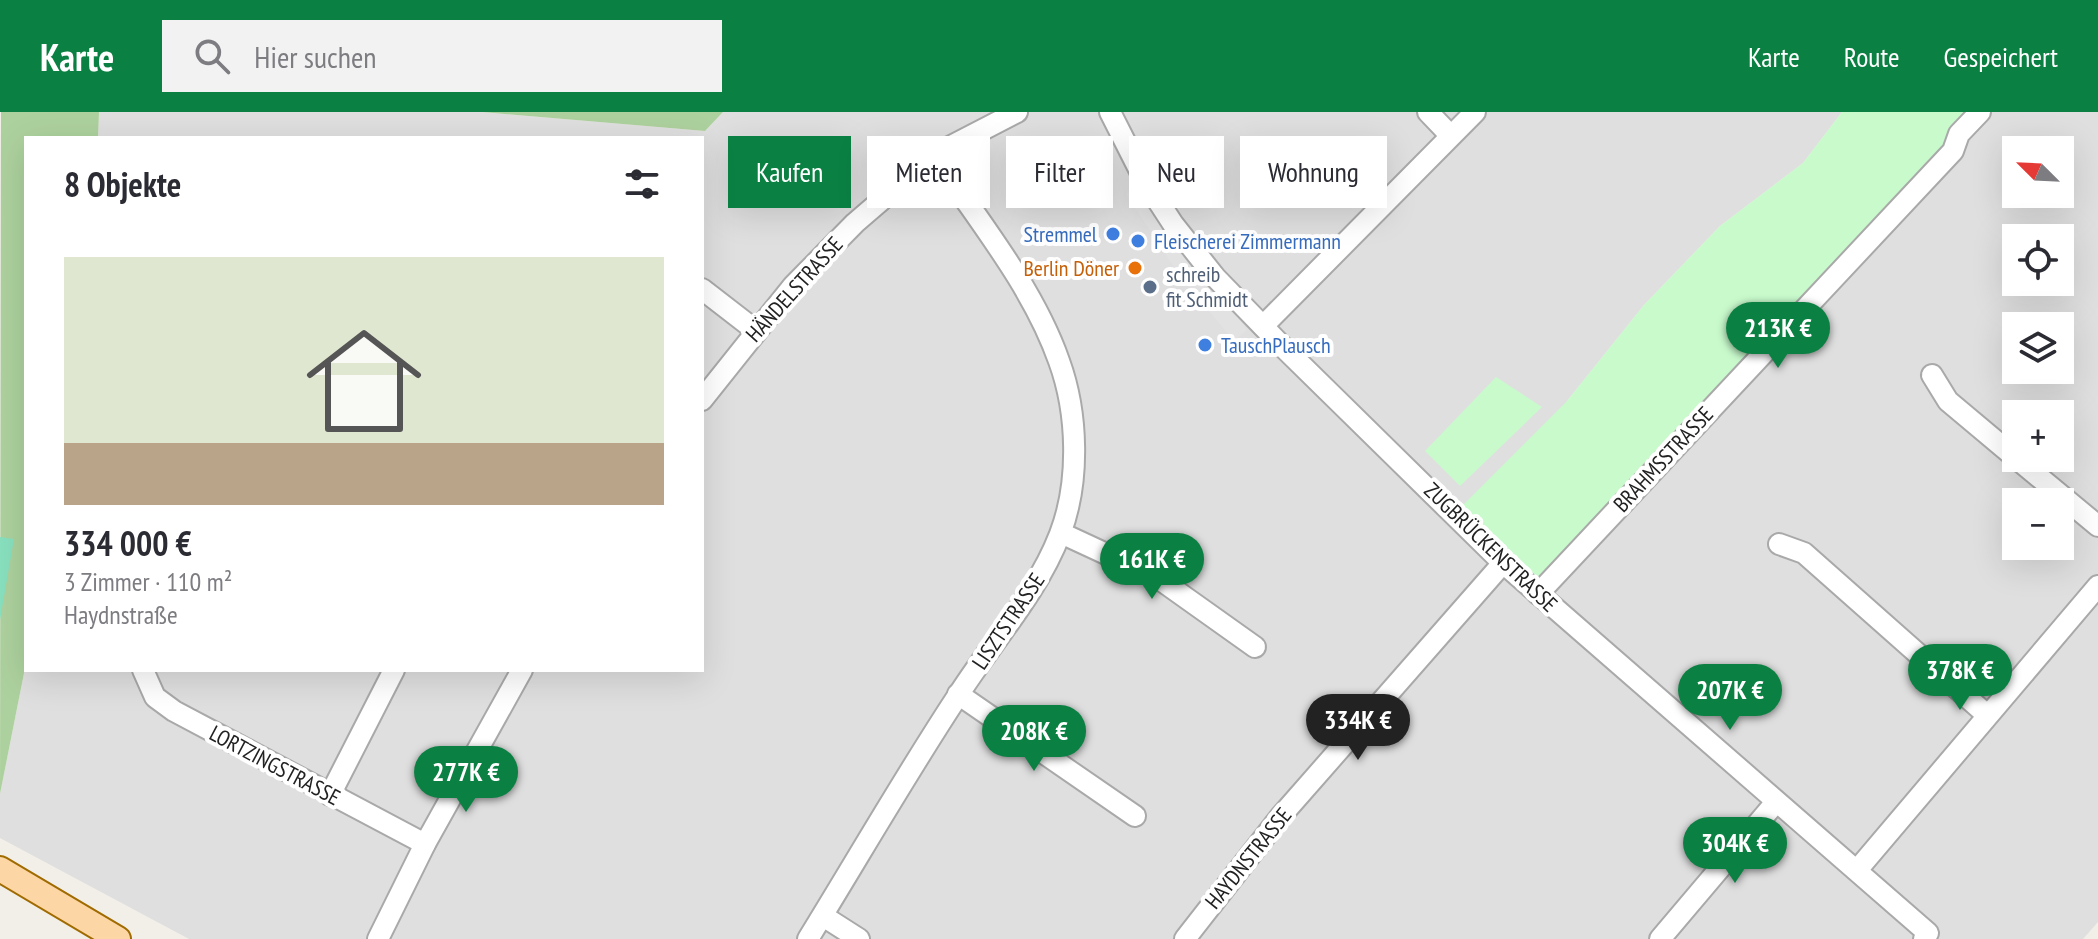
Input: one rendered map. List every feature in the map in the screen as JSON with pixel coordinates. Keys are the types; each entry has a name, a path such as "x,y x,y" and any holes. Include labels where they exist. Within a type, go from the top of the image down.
{"main road":[{"path":"0,869 118,939"}],"street":[{"name":"HÄNDELSTRASSE","path":"971,136 1017,112"},
{"name":"ZUGBRÜCKENSTRASSE","path":"1110,112 1145,181 1173,224 1215,277 1263,326 1503,563 1776,802 1858,869 1926,936"},
{"path":"1428,112 1450,135"},
{"path":"1263,326 1475,112"},
{"name":"BRAHMSSTRASSE","path":"1538,594 1953,151 1959,134 1980,112"},
{"name":"HÄNDELSTRASSE","path":"704,397 755,330 872,208"},
{"name":"LISZTSTRASSE","path":"808,939 958,694 1024,602 1061,533 1073,466 1070,405 1060,363 1042,320 969,208"},
{"path":"704,291 755,330"},
{"path":"1932,375 1948,401 2002,446"},
{"path":"2033,472 2098,526"},
{"path":"1061,533 1158,578 1255,647"},
{"path":"1779,544 1804,553 1987,715"},
{"name":"HAYDNSTRASSE","path":"1185,939 1281,816 1503,563"},
{"path":"1858,869 2098,586"},
{"name":"LORTZINGSTRASSE","path":"144,672 155,697 174,711 425,844"},
{"path":"330,795 393,672"},
{"path":"378,939 425,844 521,672"},
{"path":"958,694 1135,816"},
{"path":"1660,939 1776,802"},
{"path":"823,916 859,939"}],"shaded area":[{"path":"99,112 482,112 705,131 723,112 1842,112 1803,163 1720,226 1644,305 1567,401 1980,112 2098,112 2098,922 2083,939 189,939 0,838 0,794 24,672 704,672 704,136 98,136"},
{"path":"1135,208 1156,208 1247,330 1234,341 1181,278"}],"green space":[{"path":"1,112 99,112 98,136 24,136 24,672 0,794"},
{"path":"482,112 723,112 705,131"},
{"path":"1842,112 1980,112 1538,594 1455,513 1567,401 1644,305 1720,226 1803,163"},
{"path":"1496,377 1542,407 1460,486 1425,451"},
{"path":"0,537 14,539 0,620"}],"place":[{"name":"Stremmel","path":"1113,234"},
{"name":"Fleischerei Zimmermann","path":"1138,241"},
{"name":"Berlin Döner","path":"1135,268"},
{"name":"schreib fit Schmidt","path":"1150,287"},
{"name":"TauschPlausch","path":"1205,345"}]}
